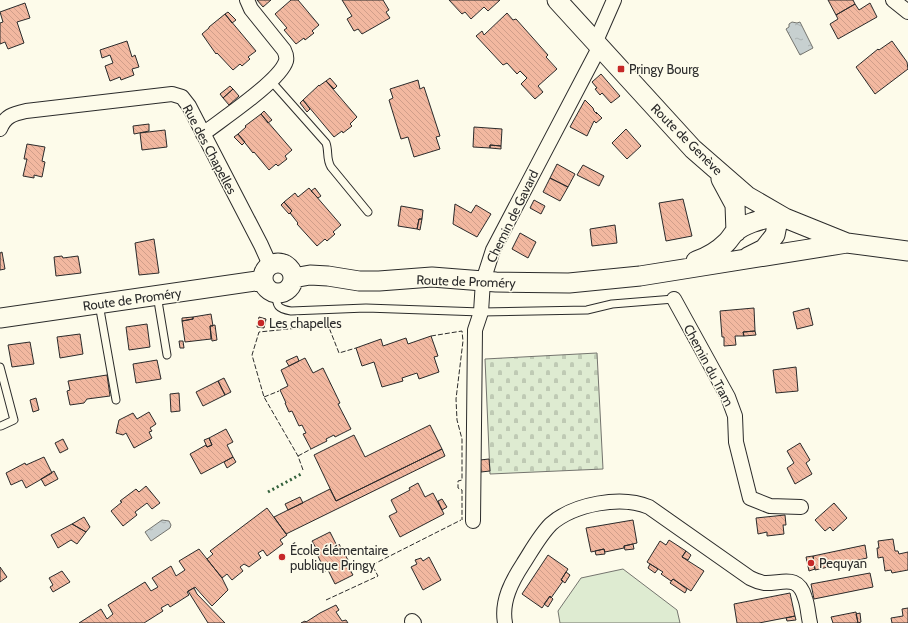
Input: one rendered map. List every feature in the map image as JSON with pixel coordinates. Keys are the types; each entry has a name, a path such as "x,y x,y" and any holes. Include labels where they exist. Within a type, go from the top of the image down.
{"street":[{"path":"203,134 240,106 278,74 286,62 287,55 284,50 251,9 247,0"},
{"name":"Route de Genève","path":"557,0 693,149 747,196 779,215 847,243 868,247 908,251"},
{"name":"Chemin de Gavard","path":"473,521 475,330 480,312 483,281 493,250 598,44 614,0"},
{"path":"893,0 908,12"},
{"name":"Rue des Chapelles","path":"0,129 6,118 26,111 172,94 182,97 189,106 261,245 270,279"},
{"path":"715,169 735,205 736,232"},
{"name":"Route de Proméry","path":"640,276 707,258 728,242 736,232 756,221 779,215 775,235 764,249 742,260"},
{"name":"Route de Proméry","path":"293,278 310,275 359,281 379,281 432,277 532,284 569,283 640,276 847,243"},
{"name":"Route de Genève","path":"868,247 908,245"},
{"name":"Route de Proméry","path":"278,263 285,265 291,270 293,278 292,284 288,290 282,292 270,279 278,263"},
{"name":"Route de Proméry","path":"0,318 270,279"},
{"name":"Chemin du Tram","path":"674,299 728,397 735,416 736,442 750,498 770,506 801,507"},
{"path":"505,623 504,603 513,579 544,531 566,514 590,504 607,502 640,503 649,507 750,578 759,582 766,583 790,581 796,584 805,597 810,623"}],"lane":[{"path":"271,80 326,144 327,158 331,167 368,212"},
{"path":"270,279 276,303 279,307 291,311 366,308 480,312 586,310 612,304 674,299"},
{"path":"157,295 167,355"},
{"path":"99,303 116,400"},
{"path":"0,366 14,420 1,426"}],"green space":[{"path":"597,353 603,469 490,474 485,359"},
{"path":"623,569 677,610 680,623 560,623 558,611 581,578"}],"water":[{"path":"792,22 800,22 813,48 800,55 786,29"},
{"path":"162,520 169,521 171,525 170,528 151,541 145,532"}],"building":[{"path":"257,0 271,0 263,7"},
{"path":"291,0 298,0 319,25 312,31 314,33 305,40 304,38 296,44 284,30 287,28 275,14"},
{"path":"342,0 383,0 389,10 386,12 390,18 362,34 358,29 354,31 347,19 352,16"},
{"path":"449,0 500,0 488,11 484,7 471,19 465,12 462,14"},
{"path":"828,0 853,0 855,4 836,15"},
{"path":"25,3 30,18 17,22 24,43 8,49 5,42 0,44 0,23 3,22 0,12"},
{"path":"870,3 877,17 838,39 830,24 838,19 836,15 855,4 859,10"},
{"path":"228,12 236,20 232,23 225,14"},
{"path":"507,13 513,20 516,19 548,55 546,57 557,69 538,86 543,92 535,99 521,84 527,78 520,71 517,74 507,63 503,65 476,36 482,31 484,35"},
{"path":"225,14 256,51 248,57 250,59 242,66 240,64 233,70 217,53 216,54 202,34"},
{"path":"127,41 132,57 135,55 139,67 132,69 134,75 121,80 120,77 110,81 105,66 113,63 110,55 102,58 100,50"},
{"path":"892,41 907,62 908,69 875,94 856,67 878,49 879,50"},
{"path":"601,74 620,96 611,103 602,93 600,95 592,82"},
{"path":"330,78 337,86 334,89 326,81"},
{"path":"418,80 420,89 424,87 440,136 436,137 440,149 414,157 408,137 401,139 389,100 393,98 390,89"},
{"path":"326,81 357,117 350,124 352,126 343,133 342,131 334,137 303,100 319,85"},
{"path":"230,86 233,89 223,98 220,94"},
{"path":"233,89 239,96 229,105 223,98"},
{"path":"303,100 310,109 307,112 300,103"},
{"path":"585,100 602,118 596,123 594,121 587,136 570,127"},
{"path":"264,111 272,120 268,123 261,114"},
{"path":"261,114 292,150 285,156 287,159 278,166 276,164 269,170 238,134 246,127 245,126"},
{"path":"149,124 149,131 134,134 133,126"},
{"path":"474,127 502,129 501,146 490,145 490,148 473,147"},
{"path":"626,129 641,146 627,159 612,143"},
{"path":"165,130 167,147 142,150 140,133"},
{"path":"238,134 245,142 242,145 234,137"},
{"path":"27,144 45,147 42,161 45,162 42,177 34,175 34,178 23,176 27,159 24,159"},
{"path":"490,145 501,146 501,149 490,148"},
{"path":"557,164 575,174 568,187 550,178"},
{"path":"583,165 604,176 599,186 577,175"},
{"path":"550,178 568,187 560,201 543,192"},
{"path":"309,188 341,225 333,232 335,234 327,241 325,239 317,246 297,224 298,223 290,213 292,211 284,202 295,193 298,197"},
{"path":"315,188 321,196 318,198 311,191"},
{"path":"683,199 692,236 666,241 659,203"},
{"path":"534,200 545,206 541,214 530,208"},
{"path":"284,202 292,211 289,214 281,205"},
{"path":"455,204 471,213 476,205 491,214 477,237 453,224"},
{"path":"401,206 423,210 422,219 419,219 417,229 398,226"},
{"path":"419,219 422,219 420,230 417,229"},
{"path":"615,225 617,243 592,246 590,229"},
{"path":"520,233 536,242 528,258 512,249"},
{"path":"154,239 159,273 139,275 135,243"},
{"path":"2,252 5,269 0,270 0,253"},
{"path":"62,256 63,258 78,256 81,273 56,276 54,257"},
{"path":"754,308 755,331 743,332 744,336 735,336 736,345 724,346 720,311"},
{"path":"809,308 813,325 797,329 793,312"},
{"path":"211,314 213,326 210,326 211,339 185,342 182,321 193,319 193,317"},
{"path":"193,317 193,319 182,321 182,318"},
{"name":"Les chapelles","path":"259,317 266,319 264,328 257,327"},
{"path":"147,324 150,347 129,350 126,327"},
{"path":"215,325 217,340 212,341 210,326"},
{"path":"755,331 756,335 744,336 743,332"},
{"path":"80,334 83,354 60,358 57,337"},
{"path":"431,336 438,356 434,357 439,372 419,379 417,373 402,378 403,381 382,387 374,362 362,366 356,348 381,339 383,346 406,338 408,344"},
{"path":"179,341 183,341 184,348 180,348"},
{"path":"30,342 34,364 12,367 8,345"},
{"path":"297,356 299,361 289,366 286,361"},
{"path":"305,358 313,373 323,368 340,403 338,404 351,429 335,437 334,435 326,439 327,441 311,449 303,434 306,433 302,425 299,426 292,411 289,412 280,390 288,386 281,370"},
{"path":"157,360 161,379 136,383 133,364"},
{"path":"796,367 798,391 776,393 773,370"},
{"path":"107,375 110,396 87,399 84,403 70,405 67,391 70,390 68,381"},
{"path":"224,378 231,392 225,395 218,381"},
{"path":"218,381 225,395 203,406 196,392"},
{"path":"179,393 180,411 171,412 170,394"},
{"path":"36,398 39,410 33,412 30,400"},
{"path":"149,412 156,424 150,428 152,431 149,432 152,438 134,448 126,433 123,435 116,433 119,420 133,413 137,419"},
{"path":"430,425 442,449 336,501 314,455 354,435 365,457"},
{"path":"226,429 233,442 227,445 233,457 201,474 190,454 206,445 207,447 212,445 209,438"},
{"path":"209,438 212,445 207,447 204,440"},
{"path":"63,439 68,449 60,453 55,443"},
{"path":"800,443 810,460 806,463 812,474 795,484 787,468 794,463 787,451"},
{"path":"442,449 445,456 286,534 274,517 330,489 336,501"},
{"path":"44,457 52,473 26,488 22,480 11,485 6,473 25,463 26,465"},
{"path":"233,457 236,462 227,468 224,462"},
{"path":"489,459 490,471 481,472 480,460"},
{"path":"54,471 58,479 45,486 41,479"},
{"path":"418,483 425,497 433,493 444,514 400,537 389,516 397,512 391,500 410,490 409,488"},
{"path":"146,486 160,503 152,509 147,503 135,512 137,515 123,526 111,511 122,502 120,501 136,489 139,492"},
{"path":"300,497 303,503 288,510 285,504"},
{"path":"442,499 447,507 442,510 438,501"},
{"path":"834,503 847,518 833,531 830,527 825,531 815,520"},
{"path":"267,508 287,535 280,540 283,544 267,556 263,550 258,553 261,558 249,567 244,564 240,567 243,571 232,580 227,574 222,578 207,559 213,554 210,551"},
{"path":"785,515 786,525 783,525 784,534 767,536 767,532 758,534 756,518"},
{"path":"84,517 90,527 86,532 72,524"},
{"path":"633,520 637,543 624,546 624,548 605,552 604,549 591,552 586,528"},
{"path":"72,524 86,532 77,544 71,540 58,548 51,535"},
{"path":"330,532 337,546 339,544 348,560 345,561 353,575 335,584 328,570 325,571 318,556 320,555 312,541"},
{"path":"893,539 895,551 898,551 899,554 908,552 908,570 892,573 891,570 885,571 883,557 878,558 878,541"},
{"path":"669,540 686,551 682,557 704,571 691,591 673,579 671,581 661,574 663,572 647,562 660,541 666,545"},
{"path":"633,544 634,549 625,550 624,546"},
{"path":"865,545 867,558 815,570 813,556"},
{"path":"199,549 222,578 228,590 212,606 195,587 187,592 189,595 170,607 168,604 161,608 163,611 144,623 79,623 101,609 107,619 113,614 108,605 145,582 151,591 158,587 152,578 171,566 176,576 185,570 179,561"},
{"path":"604,549 605,554 596,555 595,551"},
{"path":"686,551 691,555 688,560 682,557"},
{"path":"548,555 568,569 561,580 563,581 542,608 522,594"},
{"name":"Pequyan","path":"813,556 815,569 809,571 806,557"},
{"path":"429,557 441,580 423,590 411,567 417,564 415,560 421,558 423,561"},
{"path":"650,564 658,569 655,573 648,568"},
{"path":"0,567 7,577 0,582"},
{"path":"62,571 70,582 53,592 50,587 53,585 49,578"},
{"path":"566,572 570,575 565,583 561,580"},
{"path":"870,573 873,587 814,599 811,584"},
{"path":"673,579 687,589 685,593 670,583"},
{"path":"194,588 197,594 225,623 208,623 188,591"},
{"path":"790,593 795,616 759,623 737,623 734,604"},
{"path":"550,596 553,599 548,607 544,604"},
{"path":"336,605 339,610 336,612 342,621 346,620 348,623 301,623 306,622"},
{"path":"908,608 908,623 892,623 891,618 903,616 902,609"},
{"path":"856,612 858,623 833,623 831,617"},
{"path":"860,613 861,622 858,623 856,614"},
{"path":"795,616 796,620 787,621 786,618"}],"hedge":[{"path":"268,492 303,473"}],"fence":[{"path":"303,470 298,456 264,397 252,355 259,332 328,325 339,353 356,348"},
{"path":"431,336 462,331 463,341 456,399 457,420 462,439 462,480 458,481 458,488 462,490 462,520"},
{"path":"264,397 279,391"},
{"path":"298,456 311,449"},
{"path":"326,600 378,576 372,565 461,520"}],"place":[{"name":"Pringy Bourg","path":"621,69"},
{"name":"Les chapelles","path":"261,323"},
{"name":"École élémentaire publique Pringy","path":"282,557"},
{"name":"Pequyan","path":"811,563"}]}
